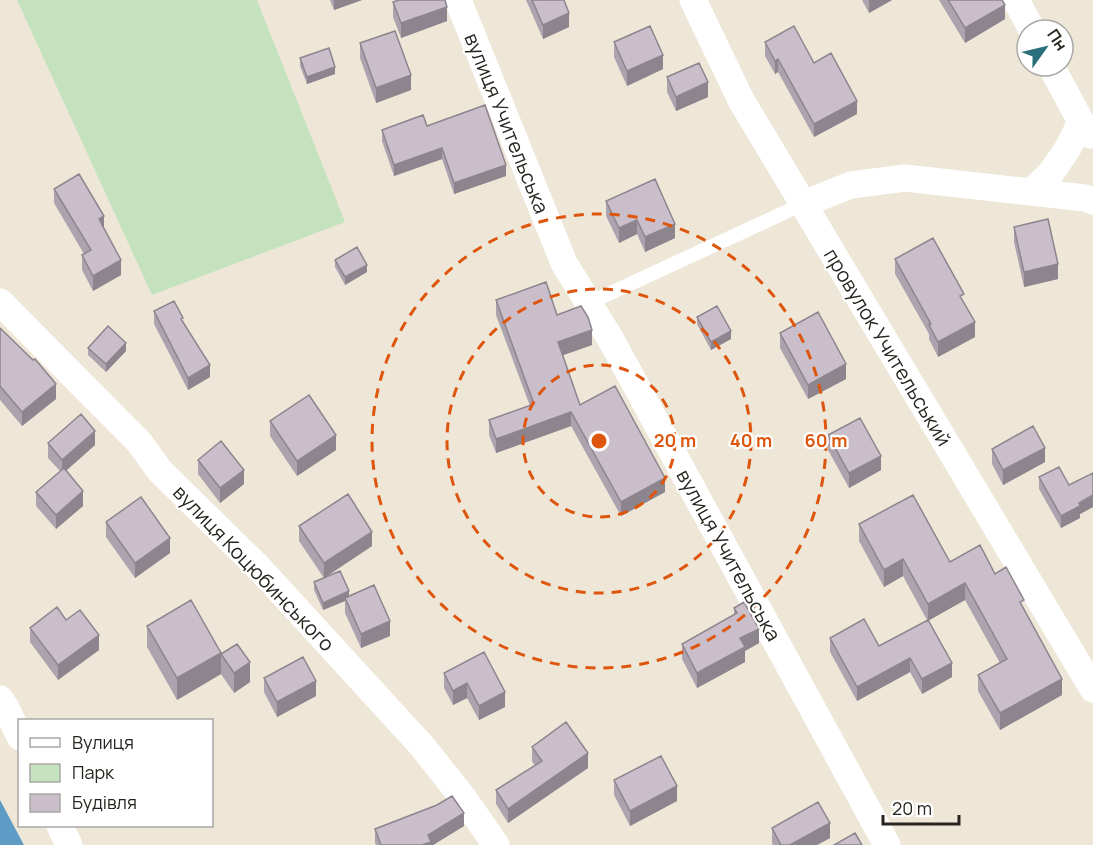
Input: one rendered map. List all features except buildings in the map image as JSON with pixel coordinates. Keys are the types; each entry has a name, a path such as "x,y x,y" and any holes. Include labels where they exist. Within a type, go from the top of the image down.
{"street":[{"name":"вулиця Учительська","path":"458,0 564,263 610,338 887,845"},
{"name":"провулок Учительський","path":"693,0 741,100 1093,689"},
{"path":"1016,0 1026,18"},
{"path":"1032,191 1051,173 1068,148 1087,131 1058,78"},
{"path":"803,204 851,185 905,178 1032,191 1086,198 1093,201"},
{"name":"вулиця Коцюбинського","path":"0,302 138,442 160,471 259,568 422,746 464,799 496,845"},
{"path":"0,699 18,734"},
{"path":"61,827 69,845"}],"lane":[{"path":"589,303 803,204"}],"green space":[{"path":"17,0 257,0 345,222 152,295"}],"water":[{"path":"0,800 24,845 0,845"}]}
